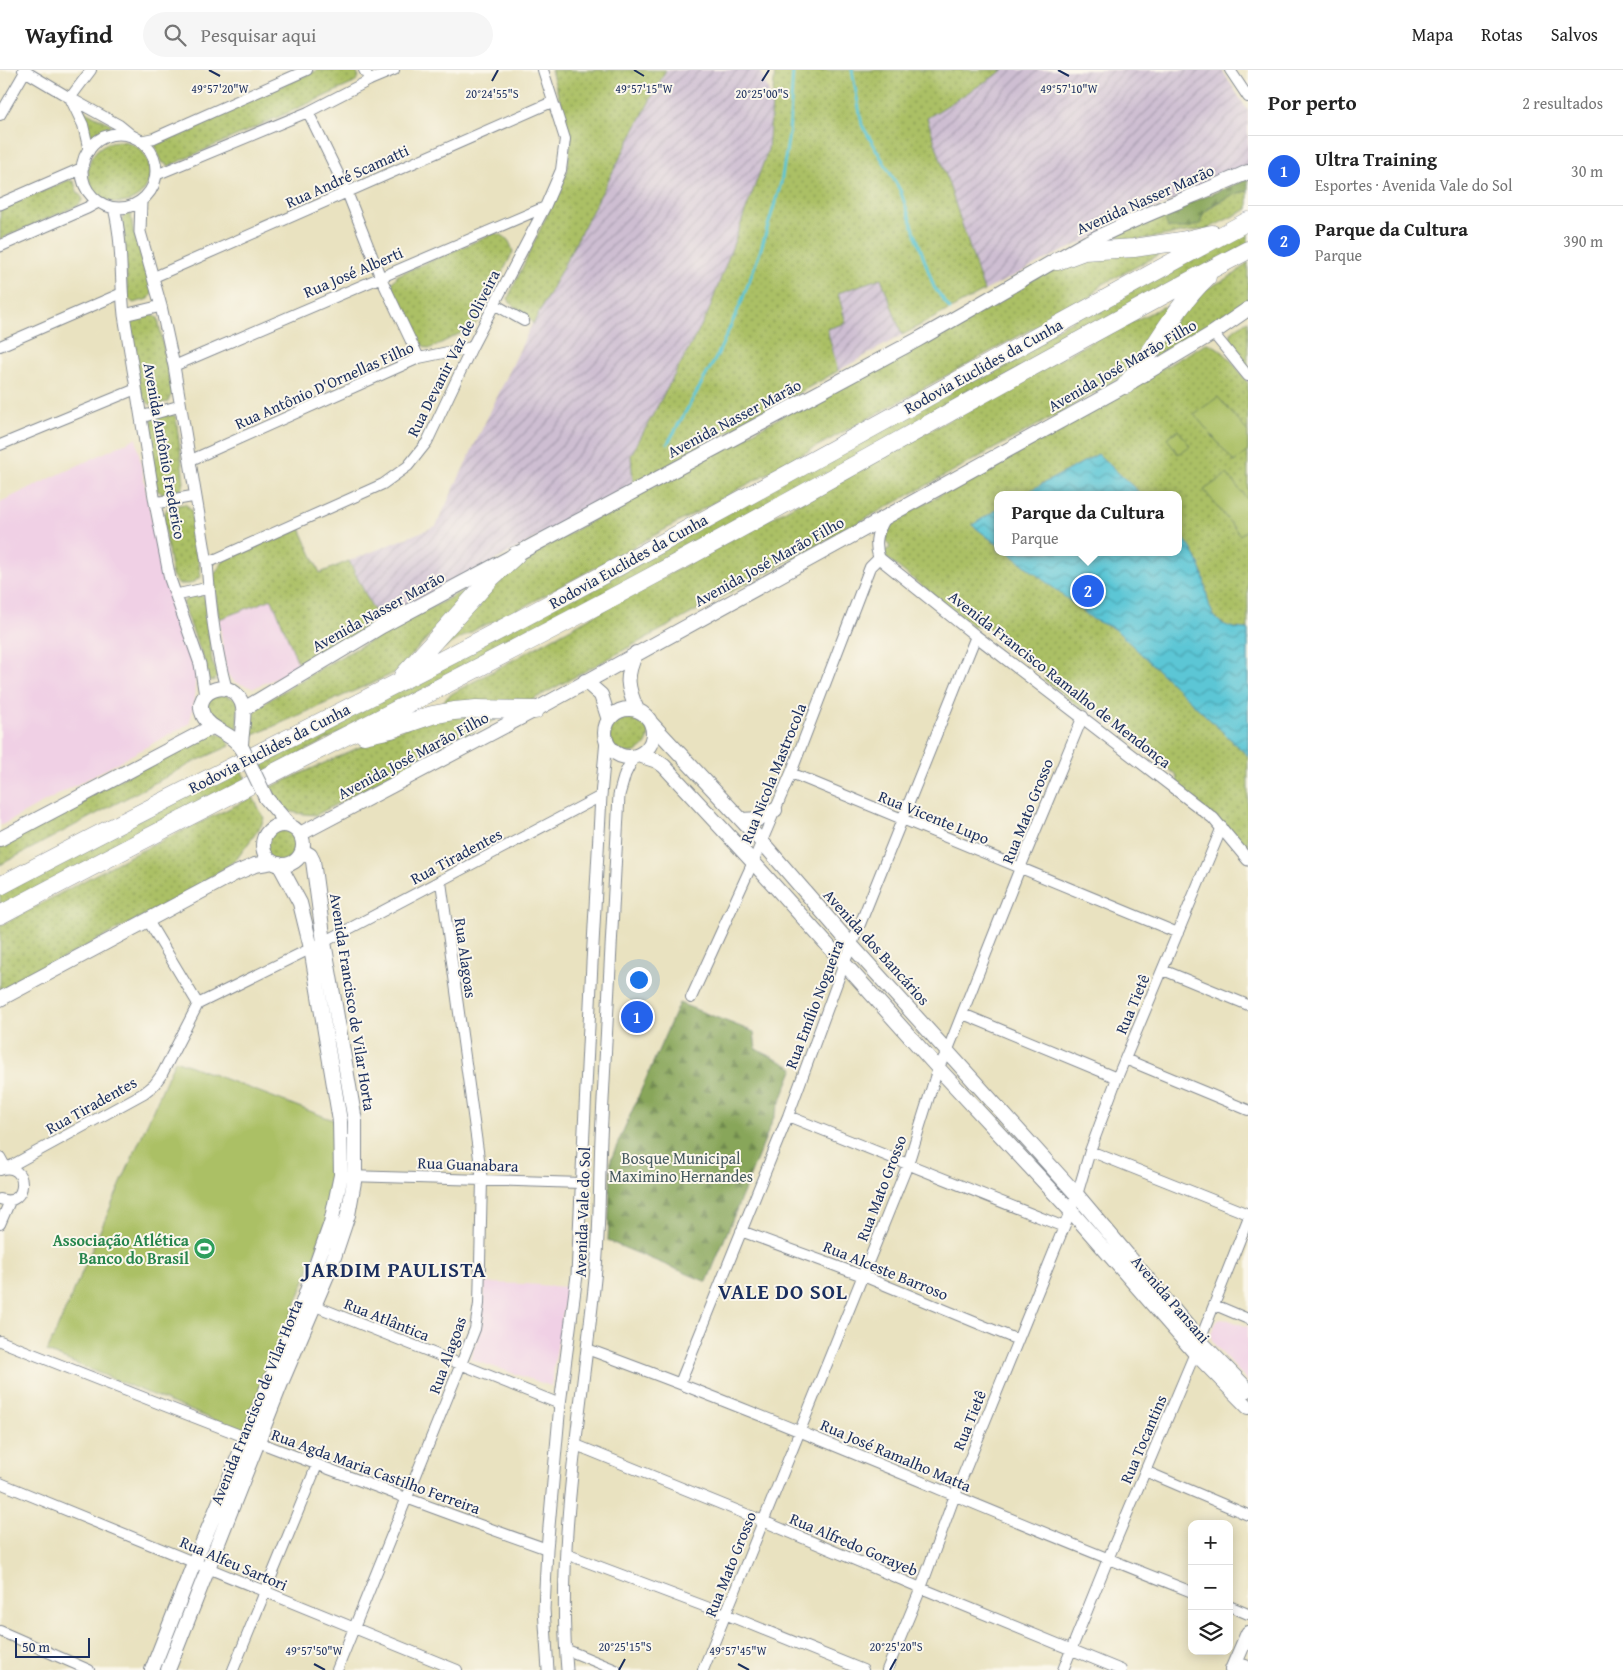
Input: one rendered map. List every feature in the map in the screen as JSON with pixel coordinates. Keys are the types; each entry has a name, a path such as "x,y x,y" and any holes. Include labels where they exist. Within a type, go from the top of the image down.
{"highway":[{"path":"1057,261 1084,251 1134,248 1171,242 1241,225"},
{"name":"Rodovia Euclides da Cunha","path":"0,886 112,826 396,684 562,597 1241,225"},
{"name":"Rodovia Euclides da Cunha","path":"0,915 122,850 342,739 656,575 1248,250"},
{"path":"1126,385 1141,367 1154,344 1183,304 1201,282 1220,264"},
{"path":"396,684 491,578 516,554"},
{"path":"342,739 391,729 432,715 454,711 476,709 535,710"}],"main road":[{"name":"Avenida Nasser Marão","path":"244,708 382,626 917,340 1089,242 1162,207 1248,172"},
{"name":"Avenida José Marão Filho","path":"295,830 535,710 1126,385 1213,333 1248,309"},
{"path":"636,653 627,678 630,695 637,710"},
{"path":"586,681 601,694 609,720"},
{"path":"205,696 214,690 226,688"},
{"name":"Avenida Antônio Frederico","path":"226,688 236,693 244,708"},
{"name":"Avenida Antônio Frederico","path":"205,696 201,705 201,712 212,726"},
{"path":"242,748 244,708"},
{"path":"637,755 645,751 652,738 651,724 648,718 637,710 619,711 609,720 605,733 606,740 614,752 620,755 637,755 664,766 938,1068 1071,1210"},
{"name":"Avenida dos Bancários","path":"651,724 762,842 852,946 1077,1195"},
{"path":"0,839 212,726 223,731 242,748 267,800 303,839 299,858 293,862 286,865 276,863 255,865 234,874 0,999"},
{"path":"267,800 264,848 266,854 276,863"},
{"path":"742,820 759,819 774,810"},
{"path":"265,837 273,828 284,825 295,830"},
{"name":"Avenida Francisco de Vilar Horta","path":"152,1670 201,1565 309,1304 331,1223 348,1176 340,1121 338,1062 318,945 313,861 310,855 302,851"},
{"name":"Avenida Francisco de Vilar Horta","path":"276,863 300,903 318,945"},
{"name":"Avenida Pansani","path":"1077,1195 1248,1407"},
{"name":"Avenida Pansani","path":"1071,1210 1198,1347 1248,1390"},
{"name":"Avenida Francisco de Vilar Horta","path":"168,1670 201,1565"},
{"path":"1239,1667 1248,1633"}],"street":[{"path":"0,115 25,70 70,98 119,124 138,139 149,150 155,162 156,175 153,185 141,201 132,206 114,208 98,202 89,193 84,181 82,168 89,151 98,141 122,134 138,139 154,138 308,70"},
{"path":"70,98 91,70"},
{"path":"364,70 370,80"},
{"path":"156,175 308,112 370,80 394,70"},
{"name":"Rua Devanir Vaz de Oliveira","path":"207,563 383,484 408,466 427,442 472,347 545,207 561,170 565,139 543,70"},
{"path":"1230,70 1248,98"},
{"path":"70,98 83,125 89,151"},
{"name":"Rua André Scamatti","path":"154,277 552,102"},
{"path":"308,112 347,192 380,276 419,358"},
{"path":"0,204 82,168"},
{"name":"Avenida Antônio Frederico","path":"141,201 140,232 154,277 174,366 207,563 219,663 226,688"},
{"path":"0,246 98,202"},
{"name":"Rua José Alberti","path":"174,366 380,276 545,207"},
{"name":"Avenida Antônio Frederico","path":"114,208 119,228 124,315 155,503 170,579 200,664 205,696"},
{"path":"0,346 122,293"},
{"path":"494,304 524,322"},
{"path":"124,315 161,306"},
{"path":"1213,333 1248,376"},
{"name":"Rua Antônio D'Ornellas Filho","path":"191,460 419,358 472,347"},
{"path":"0,445 136,389"},
{"path":"141,417 180,406"},
{"path":"155,503 195,496"},
{"path":"879,558 876,545 878,531 886,518"},
{"name":"Avenida Francisco Ramalho de Mendonça","path":"879,558 976,636 1214,818 1248,860"},
{"name":"Rua Nicola Mastrocola","path":"691,998 762,842 870,567 879,558"},
{"path":"176,595 209,588"},
{"name":"Rua Emílio Nogueira","path":"680,1383 788,1116 844,964 976,636"},
{"name":"Rua Mato Grosso","path":"703,1670 908,1164 938,1068 963,1014 1020,868 1083,716"},
{"name":"Avenida Vale do Sol","path":"548,1670 544,1609 556,1442 577,1274 580,1183 601,796 606,740"},
{"name":"Avenida Vale do Sol","path":"567,1670 563,1618 566,1554 576,1445 596,1278 619,795 625,774 637,755"},
{"name":"Rua Vicente Lupo","path":"790,773 1178,932"},
{"path":"601,796 619,795"},
{"name":"Rua Tiradentes","path":"2,1164 149,1090 162,1074 198,1004 441,882 601,796"},
{"name":"Rua Tietê","path":"886,1670 1077,1195 1090,1151 1117,1078 1222,827"},
{"name":"Rua Alagoas","path":"337,1670 475,1329 479,1304 482,1180 441,882"},
{"path":"596,897 614,898"},
{"path":"147,919 198,1004"},
{"path":"592,963 610,964"},
{"path":"1163,970 1248,1005"},
{"path":"963,1014 1117,1078"},
{"path":"1125,1059 1248,1110"},
{"path":"788,1116 1064,1227"},
{"path":"1090,1151 1248,1214"},
{"path":"0,1224 5,1210 3,1200 19,1196 23,1183 22,1178 16,1171 2,1164"},
{"name":"Rua Guanabara","path":"348,1176 580,1183"},
{"path":"580,1183 599,1184"},
{"name":"Rua Tocantins","path":"1063,1670 1198,1347 1248,1219"},
{"name":"Rua Alceste Barroso","path":"741,1231 862,1276 1018,1340"},
{"name":"Rua Atlântica","path":"309,1304 560,1404"},
{"path":"1214,1305 1248,1319"},
{"name":"Rua Agda Maria Castilho Ferreira","path":"0,1341 406,1499 548,1549"},
{"path":"569,1342 587,1349"},
{"name":"Rua José Ramalho Matta","path":"587,1349 680,1383 1188,1590"},
{"path":"556,1442 576,1445"},
{"name":"Rua Alfredo Gorayeb","path":"576,1445 1121,1670"},
{"path":"232,1670 317,1465"},
{"path":"1145,1471 1248,1515"},
{"name":"Rua Alfeu Sartori","path":"0,1482 353,1629 457,1670"},
{"path":"548,1549 566,1554 725,1614 863,1670"},
{"path":"1233,1608 1248,1614"},
{"path":"0,1631 89,1670"},
{"path":"546,1650 565,1649 616,1670"}],"shaded area":[{"path":"666,70 760,70 773,103 768,150 708,313 631,455 633,485 380,623 349,561 436,526 529,330"},
{"path":"1004,70 1222,70 1248,111 1248,166 1057,254 984,291 927,118"},
{"path":"881,278 902,335 838,371 827,328 846,323 837,293"},
{"path":"136,438 164,583 172,598 196,673 193,710 189,724 0,826 0,502"},
{"path":"272,599 300,668 253,688 235,682 226,673 219,619"},
{"path":"485,1283 567,1287 551,1386 470,1359 483,1324"},
{"path":"1223,1318 1248,1327 1248,1382 1214,1344 1210,1335 1218,1319"}],"green space":[{"path":"318,70 355,70 359,77 354,83 169,166 162,162 155,146 158,141"},
{"path":"551,70 666,70 533,324 530,319 510,303 508,298 567,172 571,139"},
{"path":"775,70 1004,70 927,118 984,291 902,335 881,278 838,293 846,323 827,329 838,371 633,485 631,455 708,313 768,150"},
{"path":"83,110 111,124 108,131 100,132 93,137 89,136"},
{"path":"113,141 125,141 141,150 148,160 150,172 148,184 141,194 125,203 113,203 102,198 93,189 88,178 88,166 93,155 102,146"},
{"path":"1248,179 1248,191 1231,196 1212,205 1204,213 1200,224 1188,228 1169,228 1166,220 1167,212"},
{"path":"69,180 74,182 77,191 83,199 79,205 0,239 0,209"},
{"path":"1248,191 1248,209 1207,229 1122,242 1117,238 1120,233 1167,212 1205,212 1237,192"},
{"path":"126,214 131,214 133,230 153,292 149,299 133,303 128,298 122,218"},
{"path":"1248,226 1248,244 702,544 265,772 259,758"},
{"path":"495,233 507,240 513,252 477,322 471,328 429,349 419,343 391,284 398,275"},
{"path":"1160,251 1157,256 1101,285 1092,296 503,618 480,627 435,653 502,572 612,509 1074,257"},
{"path":"1248,262 1248,302 1162,357 1144,366 1193,296 1235,274"},
{"path":"1163,307 1170,308 1131,370 1114,382 1047,420 521,706 444,705 445,699 453,693 1100,337"},
{"path":"150,313 158,318 172,393 168,402 151,405 141,397 130,323 134,317"},
{"path":"1248,321 1248,370 1234,352 1230,337 1235,329"},
{"path":"1207,343 1225,354 1248,383 1248,853 1178,786 1176,775 1095,709 1083,709 1045,680 1044,670 985,625 973,626 884,556 883,552 890,548 886,539 890,528 899,518"},
{"path":"1218,397 1248,432 1248,451 1234,462 1194,414"},
{"path":"171,414 176,417 184,482 182,489 163,494 157,490 147,423 150,418"},
{"path":"1178,430 1190,446 1178,454 1167,438"},
{"path":"1227,474 1248,500 1248,529 1240,535 1204,490"},
{"path":"185,504 191,509 201,577 190,584 178,584 172,575 163,517 168,507"},
{"path":"299,526 320,573 349,561 380,623 300,668 272,599 219,619 213,576 225,559"},
{"path":"464,590 466,594 397,672 247,738 246,722 261,705 326,665"},
{"path":"200,594 206,599 212,662 218,675 215,680 211,681 208,680 204,661 183,604 188,598"},
{"path":"217,692 238,700 237,740 213,719 210,713 208,701"},
{"path":"633,713 640,716 646,722 649,733 648,741 640,750 633,753 625,753 618,750 610,741 609,729 612,722 621,714"},
{"path":"506,714 316,815 293,812 283,807 271,787 391,733 432,718"},
{"path":"217,733 225,736 230,746 196,761 0,865 0,843 204,735"},
{"path":"240,768 246,780 0,909 0,891"},
{"path":"253,797 264,818 261,826 236,860 187,893 0,991 0,926 126,858"},
{"path":"283,827 296,832 301,845 296,858 283,863 270,858 265,845 270,832"},
{"name":"Bosque Municipal Maximino Hernandes","path":"679,1003 754,1032 756,1049 794,1068 707,1282 608,1241 611,1159"},
{"name":"Associação Atlética Banco do Brasil","path":"175,1060 336,1121 336,1175 327,1223 246,1433 47,1352"}],"water":[{"path":"1098,454 1138,491 1030,491"},
{"path":"994,511 994,542 972,525"},
{"path":"1182,536 1190,546 1199,564 1213,613 1225,625 1248,629 1248,756 1115,629 1094,620 1013,556 1182,556"}],"waterway":[{"path":"668,443 717,356 741,303 760,252 781,183 789,134 793,70"},
{"path":"852,70 862,125 900,190 934,287 950,309"}],"place":[{"name":"Parque da Cultura","path":"1088,591"},
{"name":"Ultra Training","path":"637,1017"},
{"name":"Associação Atlética Banco do Brasil","path":"205,1249"}],"district":[{"name":"JARDIM PAULISTA","path":"395,1269"},
{"name":"VALE DO SOL","path":"783,1291"}]}
